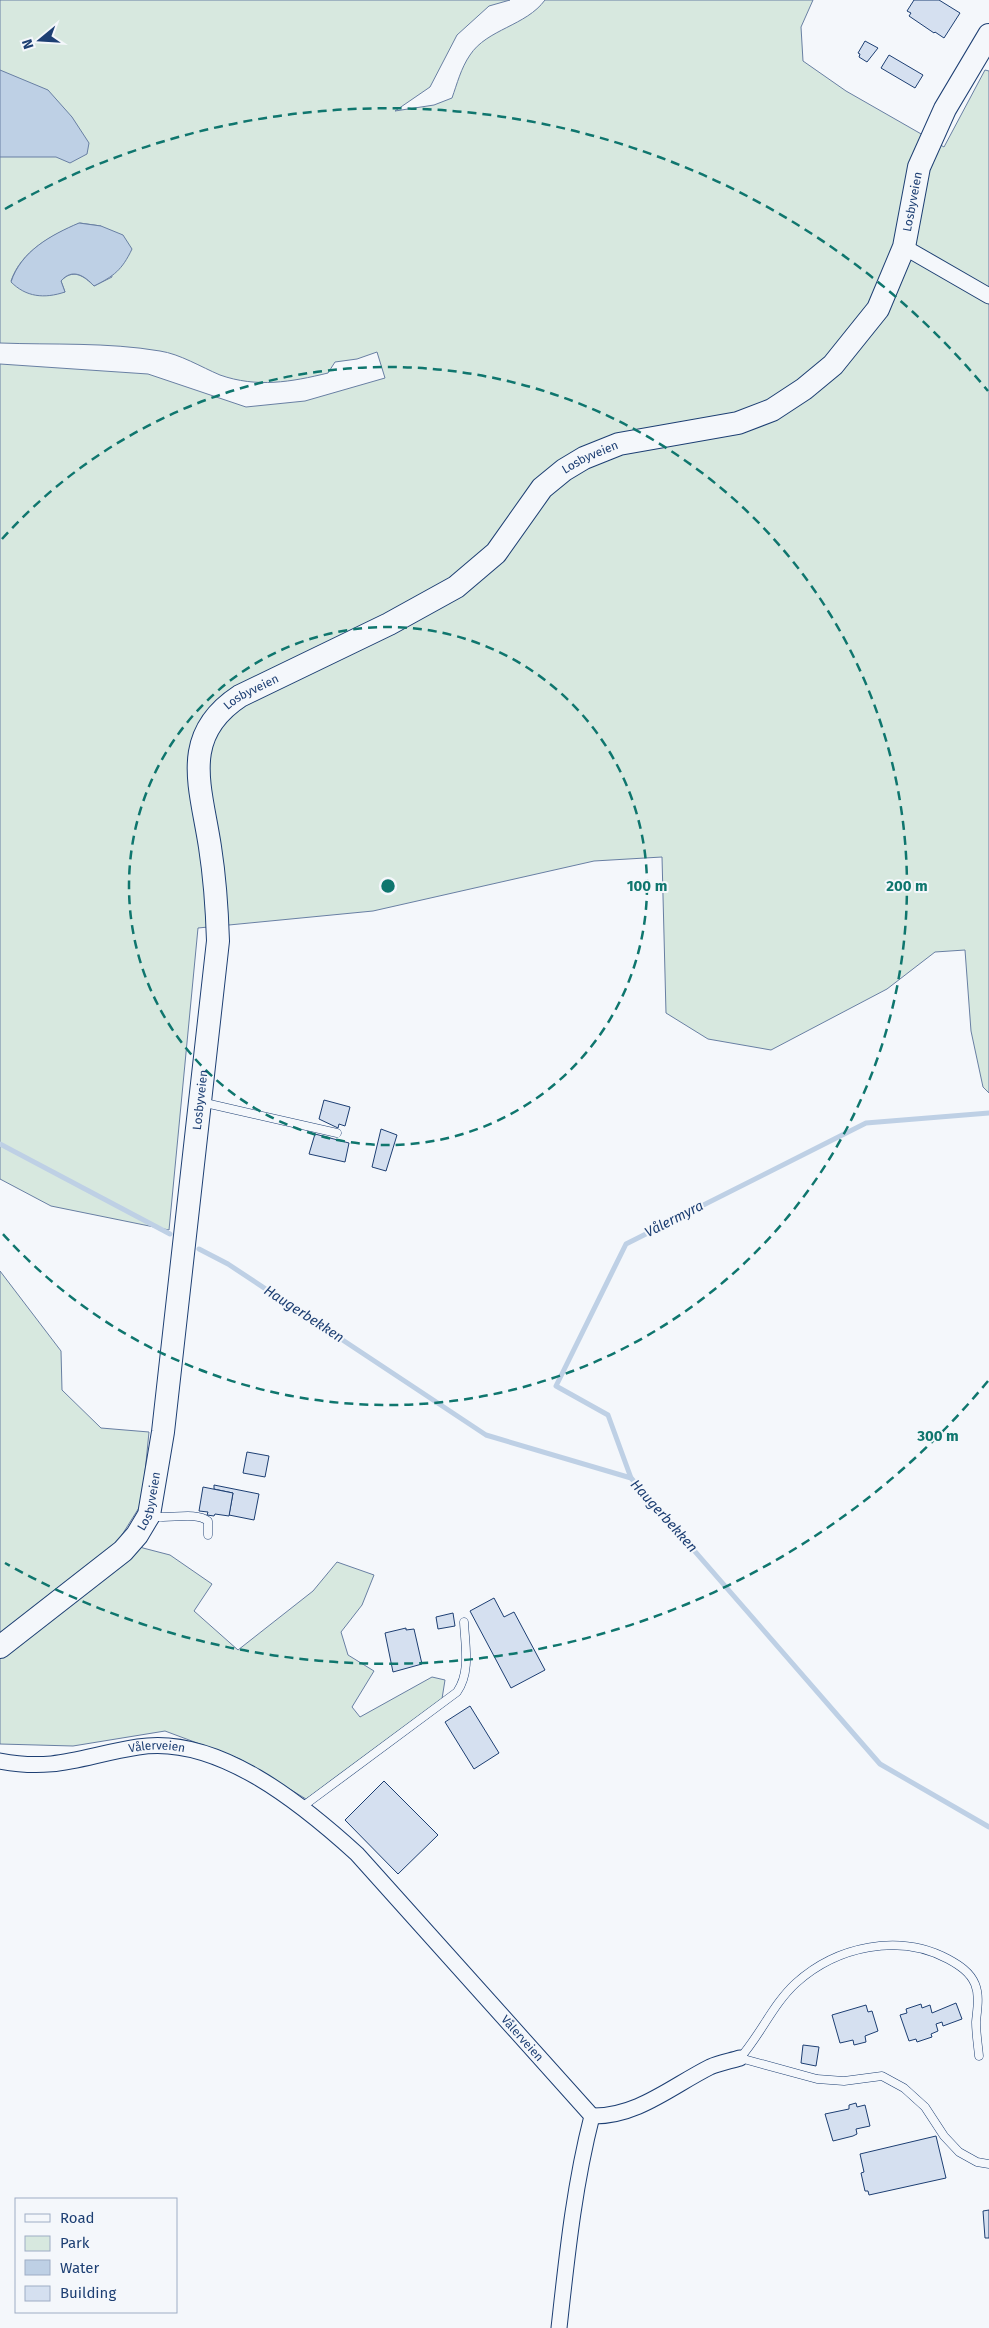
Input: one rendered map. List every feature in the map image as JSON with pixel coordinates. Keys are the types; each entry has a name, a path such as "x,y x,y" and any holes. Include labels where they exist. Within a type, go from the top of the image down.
{"main road":[{"name":"Losbyveien","path":"0,1647 123,1551 137,1535 149,1515 163,1432 218,941 217,893 197,781 199,750 208,727 224,707 248,692 389,624 456,587 496,553 542,488 564,470 584,458 619,444 738,423 772,410 804,389 833,365 878,309 904,247 918,168 944,109 983,59 989,35"}],"street":[{"path":"904,247 989,296"},
{"name":"Vålerveien","path":"0,1761 19,1765 54,1765 77,1762 137,1747 158,1744 185,1747 220,1758 268,1784 302,1807 357,1854 592,2116"},
{"path":"559,2328 572,2210 580,2164 592,2116 609,2116 638,2108 712,2066 740,2058"}],"lane":[{"path":"201,1102 337,1133"},
{"path":"149,1515 161,1518 180,1516 205,1518 208,1521 208,1535"},
{"path":"302,1807 457,1692 462,1684 466,1668 464,1622"},
{"path":"979,2056 978,1997 976,1985 969,1974 957,1964 928,1950 899,1945 882,1945 853,1952 810,1972 785,1993 753,2043 740,2058 817,2079 844,2080 882,2076 904,2088 925,2107 944,2136 959,2152 978,2162 989,2164"}],"green space":[{"path":"0,0 510,0 489,6 457,35 430,87 395,111 434,105 452,98 464,65 477,46 496,33 528,16 545,0 813,0 801,27 803,61 846,91 944,147 985,70 989,71 989,1093 983,1087 971,1031 965,950 935,952 887,989 771,1050 708,1039 666,1013 662,857 594,861 373,911 198,928 169,1230 51,1206 0,1179 0,364 148,374 246,407 305,401 385,378 377,352 357,359 335,362 328,373 287,381 261,382 234,379 168,353 140,348 100,345 0,343","holes":["80,223 101,226 112,277 94,286 78,275 70,275 61,281 65,292 11,281 22,261 48,239"]},
{"path":"0,1271 61,1351 62,1390 101,1428 149,1432 142,1503 120,1538 143,1548 170,1555 212,1584 194,1611 238,1650 313,1591 337,1562 374,1575 362,1605 341,1632 348,1655 374,1671 352,1707 360,1717 432,1677 445,1680 441,1705 306,1799 240,1759 165,1731 73,1746 0,1744"}],"water":[{"path":"0,70 48,90 72,117 89,143 87,154 70,163 56,157 0,157"},
{"path":"79,223 101,226 123,235 132,249 117,272 94,286 78,274 69,275 61,281 65,292 50,296 29,294 11,282 22,261 38,245"}],"building":[{"path":"914,0 939,0 960,13 944,38 909,16 911,13 907,11"},
{"path":"865,41 878,48 867,62 859,57 860,54 858,53"},
{"path":"889,55 923,75 915,88 881,68"},
{"path":"324,1100 350,1107 345,1126 339,1124 338,1128 319,1119"},
{"path":"381,1129 397,1135 386,1171 372,1167"},
{"path":"315,1134 349,1143 345,1162 309,1154"},
{"path":"247,1452 269,1456 265,1477 243,1473"},
{"path":"214,1485 259,1494 254,1520 229,1515 233,1493 214,1489"},
{"path":"203,1487 233,1493 229,1516 207,1515 208,1512 199,1511"},
{"path":"494,1598 504,1617 514,1612 545,1670 511,1688 470,1611"},
{"path":"453,1613 455,1626 438,1629 436,1617"},
{"path":"406,1628 406,1630 414,1629 422,1664 393,1672 385,1633"},
{"path":"470,1706 499,1753 474,1769 445,1722"},
{"path":"384,1781 438,1835 398,1874 345,1820"},
{"path":"956,2003 962,2019 943,2026 942,2022 936,2024 938,2031 931,2034 932,2037 917,2042 916,2039 909,2041 900,2015 907,2013 906,2009 921,2004 922,2008 930,2005 932,2013"},
{"path":"866,2005 868,2012 872,2011 878,2031 865,2036 866,2042 854,2045 853,2040 840,2043 832,2015"},
{"path":"803,2045 819,2047 816,2066 801,2063"},
{"path":"856,2103 857,2107 865,2105 870,2126 856,2129 857,2134 853,2136 833,2141 825,2114 849,2109 849,2105"},
{"path":"936,2136 946,2178 869,2195 868,2191 865,2191 861,2173 864,2172 860,2154"},
{"path":"989,2210 989,2238 985,2238 983,2211"}],"waterway":[{"name":"Vålermyra","path":"631,1478 608,1415 556,1386 626,1244 866,1123 989,1113"},
{"name":"Haugerbekken","path":"0,1144 170,1234"},
{"name":"Haugerbekken","path":"199,1249 228,1264 486,1435 631,1478 880,1764 989,1827"}]}
